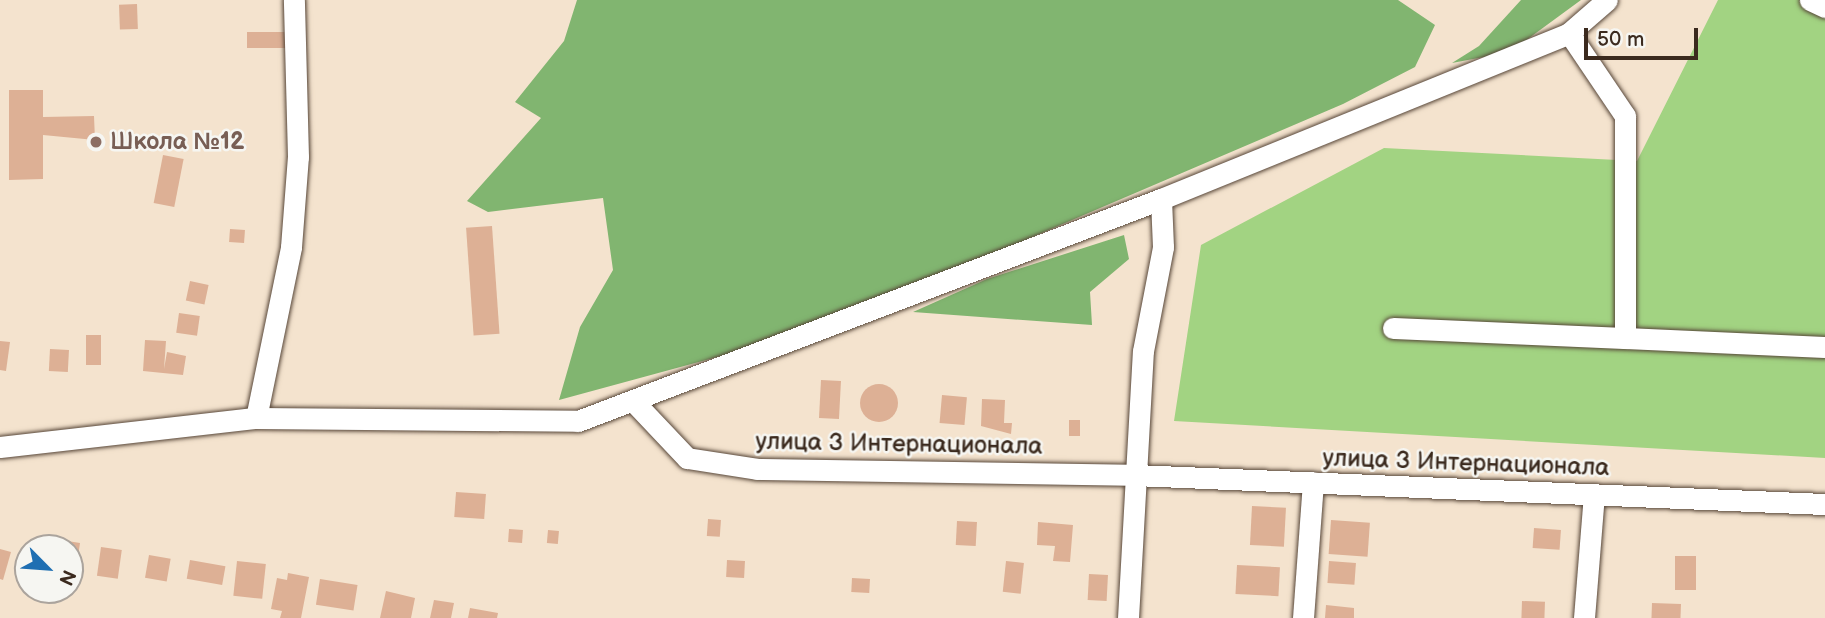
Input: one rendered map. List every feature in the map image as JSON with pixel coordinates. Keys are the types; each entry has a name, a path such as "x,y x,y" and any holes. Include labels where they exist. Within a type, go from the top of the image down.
{"street":[{"path":"256,418 290,247 298,158 294,0"},
{"path":"0,447 256,418 578,421 635,404 1161,199 1569,33 1607,0"},
{"path":"1810,0 1825,6"},
{"path":"1569,33 1611,86 1625,116 1625,338"},
{"path":"1128,618 1143,351 1163,247 1161,199"},
{"path":"1393,328 1825,347"},
{"name":"улица 3 Интернационала","path":"635,404 687,458 718,465 1135,475 1825,504"},
{"path":"1303,618 1313,482"},
{"path":"1584,618 1594,494"}],"green space":[{"path":"577,0 1398,0 1435,25 1415,67 1343,104 813,331 559,400 580,327 613,270 603,198 488,212 467,201 541,118 515,102 564,41"},
{"path":"1521,0 1581,0 1510,52 1452,63 1479,46"},
{"path":"1718,0 1825,0 1825,458 1174,421 1201,245 1384,148 1637,161"},
{"path":"1124,235 1129,259 1090,292 1092,325 913,312 987,279"}],"building":[{"path":"137,4 138,29 120,30 119,5"},
{"path":"247,32 290,32 290,48 247,48"},
{"path":"9,90 43,90 43,117 94,116 95,140 43,135 43,179 9,180"},
{"path":"163,155 184,159 174,207 154,203"},
{"path":"492,226 500,334 474,336 466,228"},
{"path":"230,229 245,230 244,243 229,242"},
{"path":"190,281 209,285 204,305 186,301"},
{"path":"179,313 200,316 197,336 176,333"},
{"path":"86,335 101,335 101,365 86,365"},
{"path":"145,340 166,341 164,369 167,352 186,356 183,375 143,371"},
{"path":"0,341 10,342 6,371 0,370"},
{"path":"50,349 69,350 68,372 49,371"},
{"path":"821,380 841,381 839,419 819,418"},
{"path":"879,384 892,390 898,403 892,416 879,422 866,416 860,403 866,390"},
{"path":"942,395 967,397 964,425 940,423"},
{"path":"982,399 1005,400 1004,423 1012,423 1011,434 981,426"},
{"path":"1069,420 1080,420 1080,436 1069,436"},
{"path":"456,492 486,494 484,519 454,517"},
{"path":"1252,506 1286,508 1284,547 1250,545"},
{"path":"708,519 721,520 720,537 707,536"},
{"path":"1331,520 1370,523 1368,557 1329,554"},
{"path":"957,521 977,522 976,546 956,545"},
{"path":"1038,522 1073,525 1070,562 1053,561 1055,546 1037,545"},
{"path":"1534,528 1561,530 1560,550 1533,548"},
{"path":"509,529 523,530 522,543 508,542"},
{"path":"548,530 559,531 558,544 547,543"},
{"path":"101,547 122,550 118,579 97,576"},
{"path":"0,549 11,552 3,580 0,579"},
{"path":"149,555 171,559 167,581 145,578"},
{"path":"1675,556 1696,556 1696,590 1675,590"},
{"path":"190,560 225,566 222,585 187,579"},
{"path":"727,560 745,561 744,578 726,577"},
{"path":"237,561 266,564 262,599 233,596"},
{"path":"1006,561 1024,563 1021,594 1003,592"},
{"path":"1329,561 1356,563 1354,585 1327,583"},
{"path":"1237,565 1280,567 1278,596 1235,594"},
{"path":"288,573 309,577 301,618 280,618 282,611 271,609 277,578 287,580"},
{"path":"1089,574 1108,575 1107,601 1088,600"},
{"path":"852,578 870,579 869,593 851,592"},
{"path":"320,579 358,585 353,611 316,605"},
{"path":"386,591 415,598 411,618 380,618"},
{"path":"434,600 454,603 451,618 430,618"},
{"path":"1522,601 1545,602 1544,618 1521,618"},
{"path":"1652,603 1681,604 1680,618 1651,618"},
{"path":"1326,605 1354,608 1354,618 1325,618"},
{"path":"470,608 498,613 497,618 468,618"}],"place":[{"name":"Школа №12","path":"96,142"}]}
